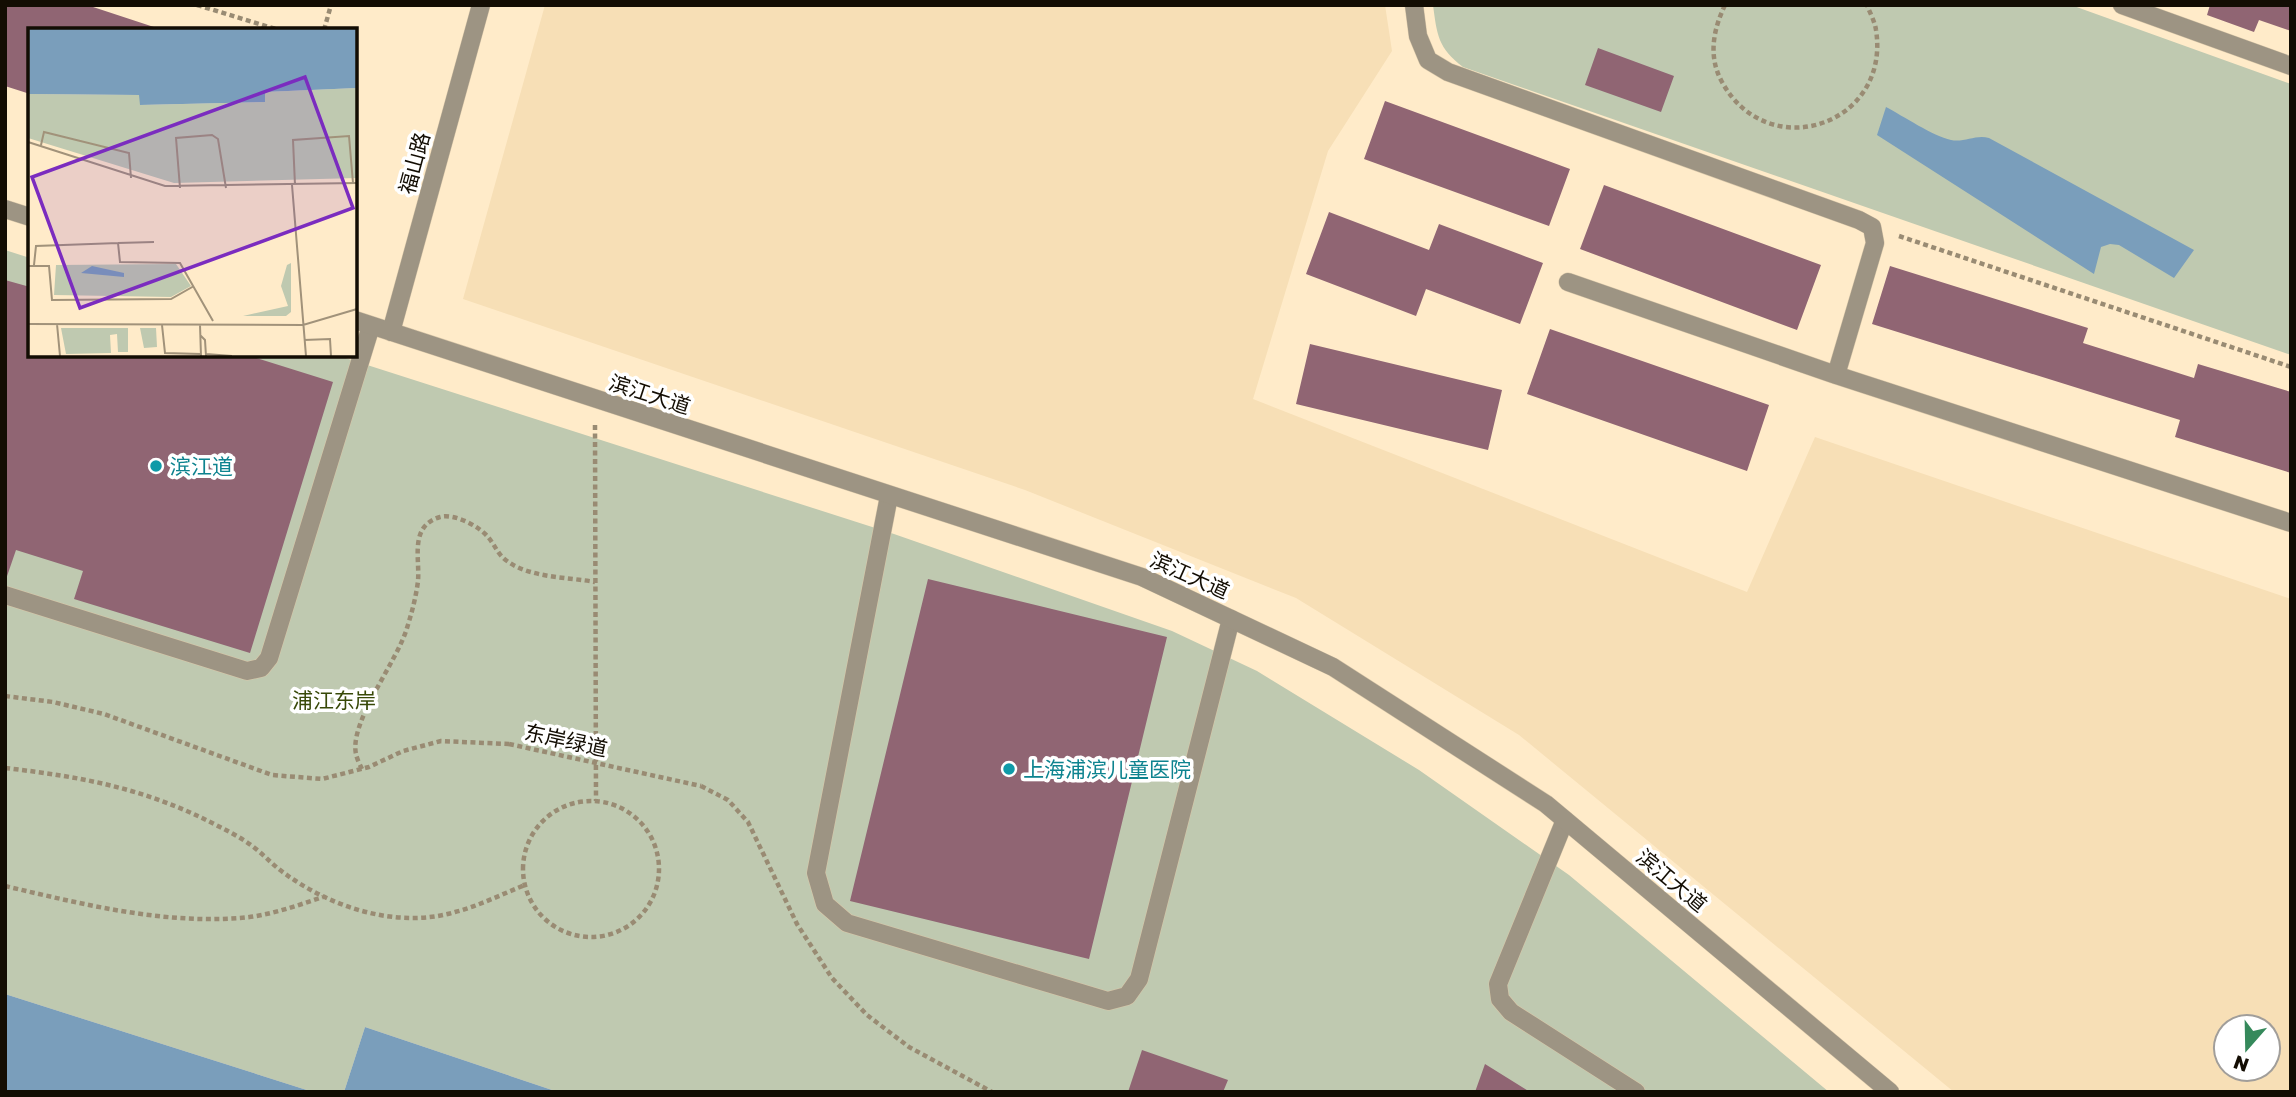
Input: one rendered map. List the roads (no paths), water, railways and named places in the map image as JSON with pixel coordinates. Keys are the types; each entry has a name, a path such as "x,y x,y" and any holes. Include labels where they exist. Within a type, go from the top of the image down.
{"street":[{"name":"福山路","path":"391,332 481,5"},
{"path":"1414,5 1418,36 1428,60 1448,72 1859,220 1872,227 1875,243 1836,375"},
{"path":"2122,5 2291,66"},
{"path":"5,209 28,216"},
{"path":"1568,282 1836,375 2291,523"},
{"name":"滨江大道","path":"363,323 1142,577 1333,667 1546,804 1889,1092"},
{"path":"357,344 363,323"},
{"path":"5,595 247,671 261,668 268,658 353,357"},
{"path":"889,496 816,873 825,904 847,923 1108,1001 1127,996 1139,979 1231,619"},
{"path":"1565,820 1498,984 1500,999 1511,1012 1636,1092"}],"water":[{"path":"1886,107 1944,138 1989,138 2194,250 2174,278 2119,245 2110,244 2101,247 2094,274 1877,135"},
{"path":"5,994 313,1092 5,1092"},
{"path":"365,1027 558,1092 344,1092"}],"place":[{"name":"滨江道","path":"156,466"},
{"name":"上海浦滨儿童医院","path":"1009,769"}],"park label":[{"name":"浦江东岸","path":"334,700"}]}
